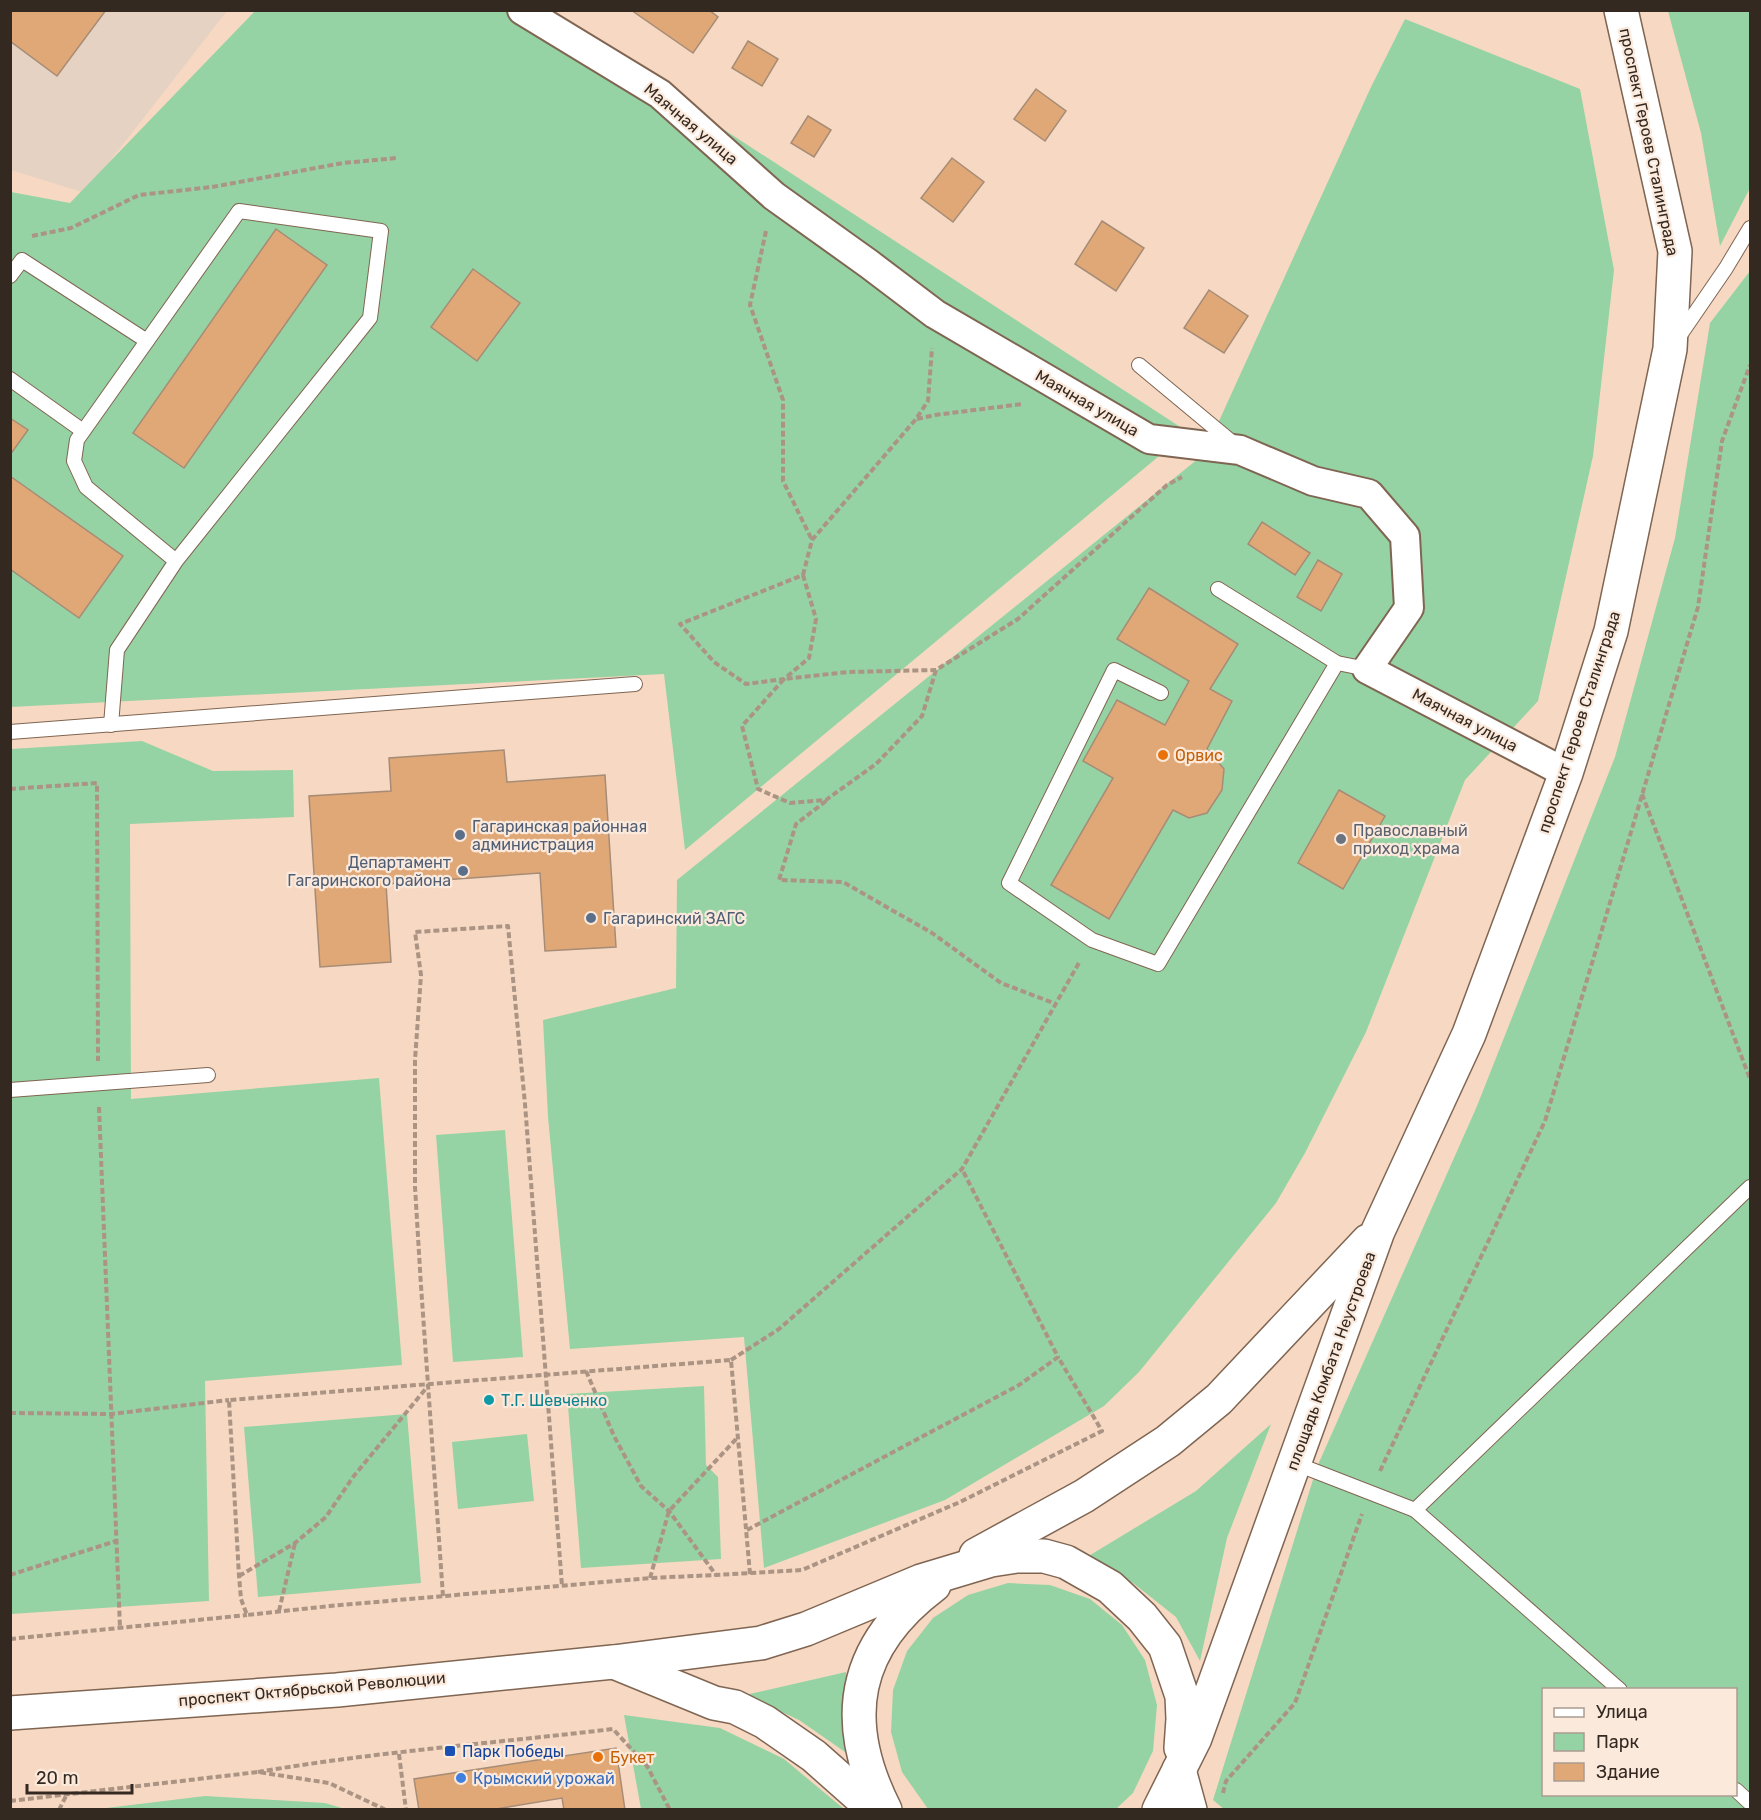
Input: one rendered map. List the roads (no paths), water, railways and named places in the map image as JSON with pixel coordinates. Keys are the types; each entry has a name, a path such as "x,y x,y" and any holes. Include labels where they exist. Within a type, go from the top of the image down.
{"main road":[{"name":"проспект Героев Сталинграда","path":"1378,1232 1469,1035 1566,773 1611,631 1670,349 1675,251 1621,10"},
{"name":"площадь Комбата Неустроева","path":"1159,1809 1195,1738 1378,1232"},
{"name":"площадь Комбата Неустроева","path":"885,1809 861,1746 859,1707 868,1660 894,1622 928,1590 977,1554 1084,1496 1168,1442 1219,1399 1378,1232"},
{"name":"площадь Комбата Неустроева","path":"613,1662 761,1643 806,1629 921,1581 991,1560 1017,1556 1044,1556 1066,1562 1110,1587 1142,1617 1165,1646 1182,1696 1176,1809"},
{"path":"613,1662 714,1703 735,1707 765,1722 814,1756 875,1809"},
{"name":"проспект Октябрьской Революции","path":"10,1713 337,1689 613,1662"},
{"path":"1179,1770 1190,1809"}],"street":[{"name":"Маячная улица","path":"522,10 660,94 774,196 935,314 1149,439 1240,450 1313,481 1369,494 1405,536 1409,608 1367,669 1566,773"}],"lane":[{"path":"111,725 117,650 176,561 370,318 381,231 239,211 83,431 77,441 74,461 86,487 176,561"},
{"path":"1670,349 1726,268 1750,228"},
{"path":"10,276 22,260 147,341"},
{"path":"1140,365 1240,450"},
{"path":"10,379 83,431"},
{"path":"1218,589 1337,663 1367,669"},
{"path":"1161,693 1114,670 1009,883 1092,940 1158,964 1337,663"},
{"path":"10,732 635,684"},
{"path":"10,1090 208,1075"},
{"path":"1415,1510 1750,1187"},
{"path":"1294,1463 1415,1510 1619,1688"},
{"path":"1737,1791 1750,1803"}],"place":[{"name":"Орвис","path":"1163,755"},
{"name":"Гагаринская районная администрация","path":"460,835"},
{"name":"Православный приход храма","path":"1341,839"},
{"name":"Департамент Гагаринского района","path":"463,871"},
{"name":"Гагаринский ЗАГС","path":"591,918"},
{"name":"Т.Г. Шевченко","path":"489,1400"},
{"name":"Парк Победы","path":"450,1751"},
{"name":"Букет","path":"598,1757"},
{"name":"Крымский урожай","path":"461,1778"}]}
